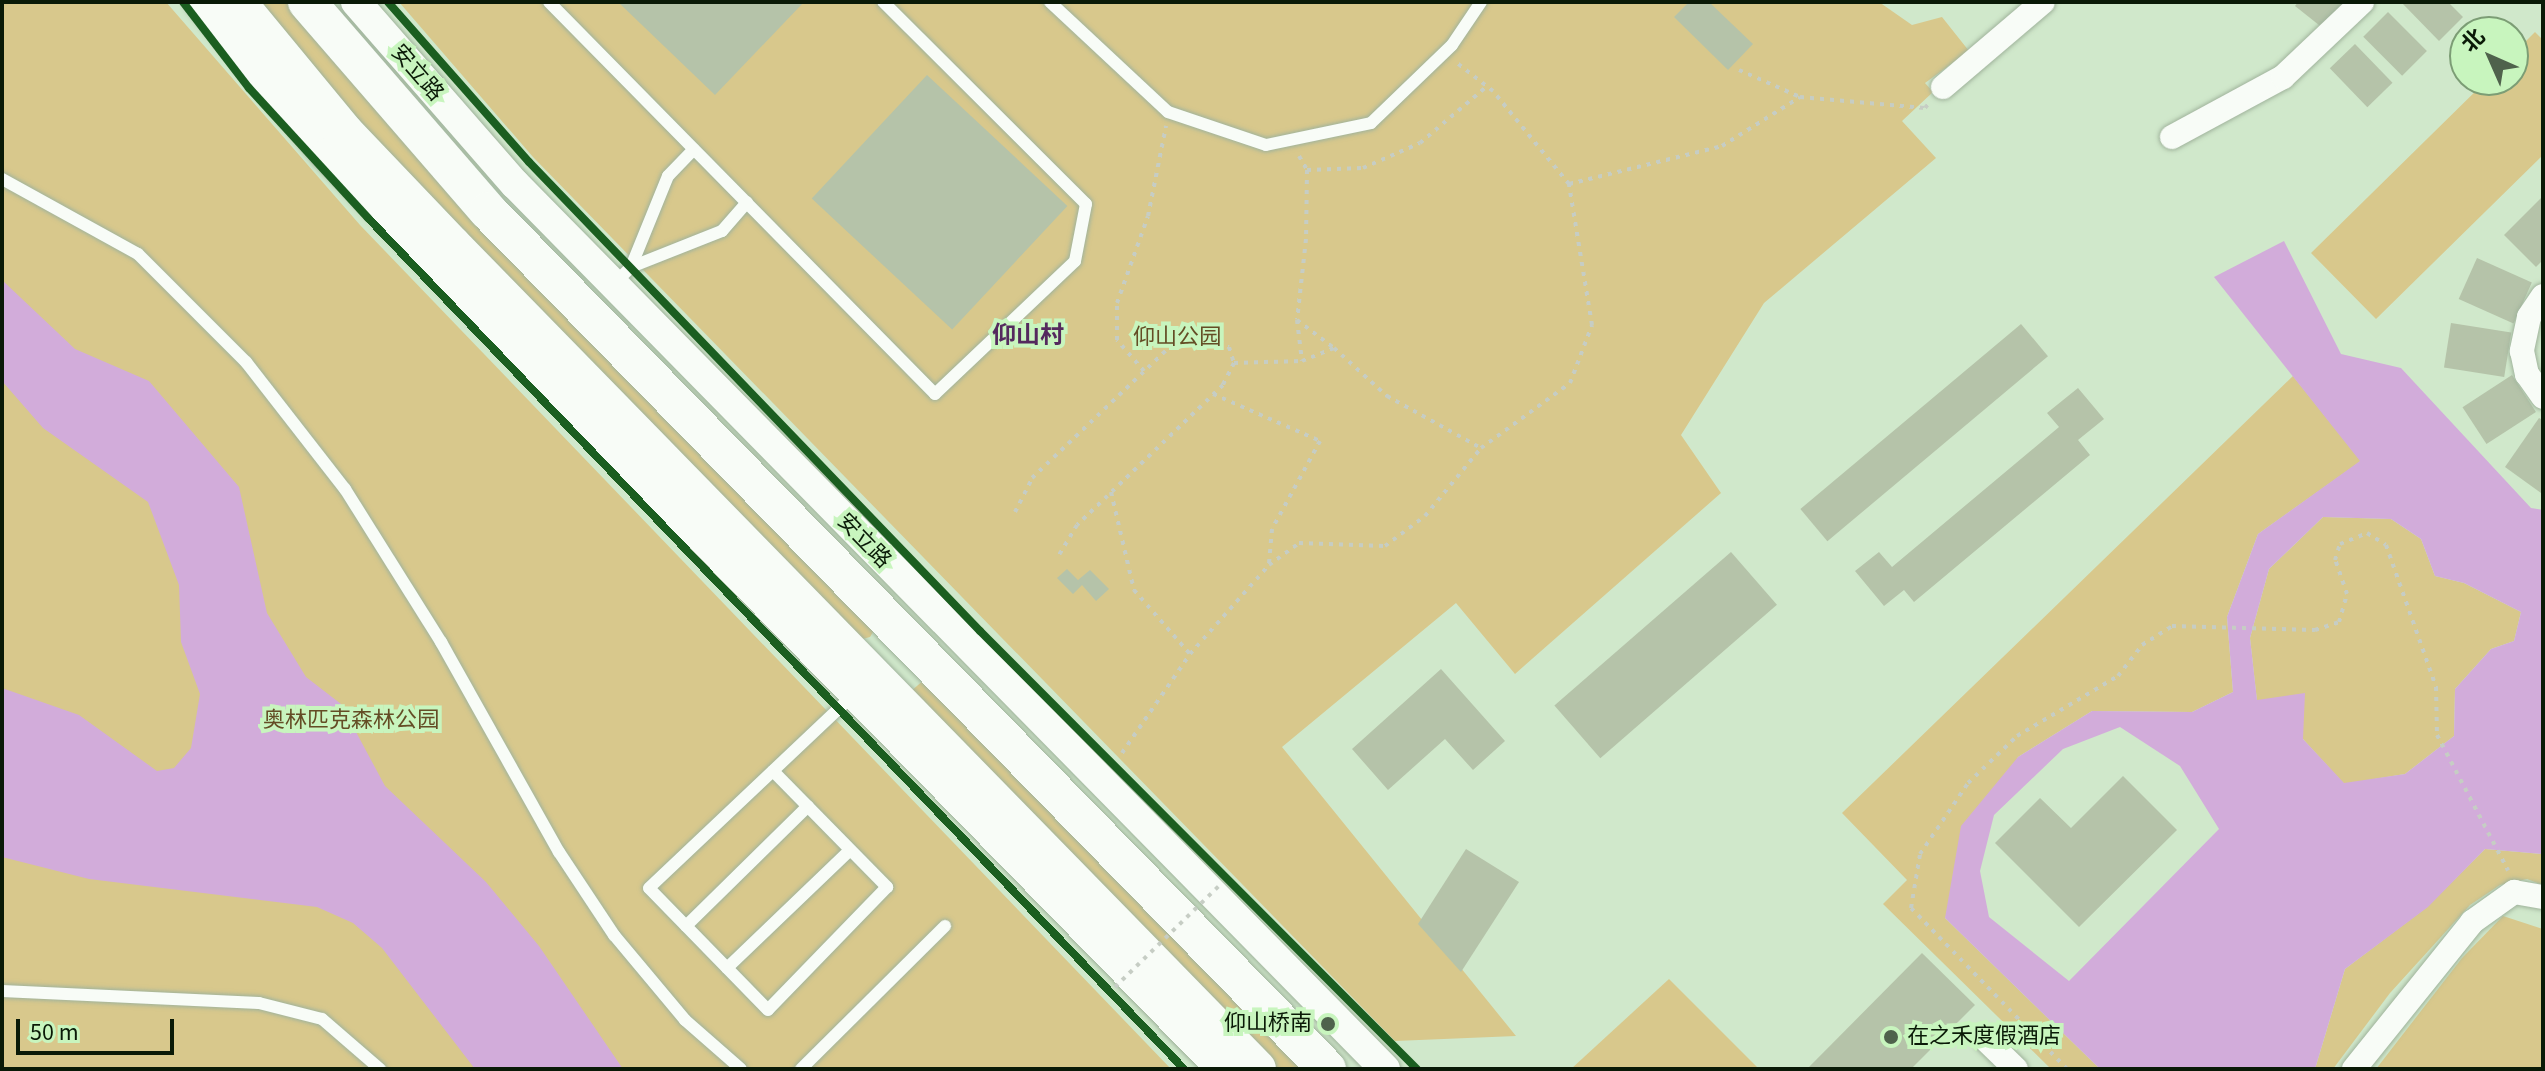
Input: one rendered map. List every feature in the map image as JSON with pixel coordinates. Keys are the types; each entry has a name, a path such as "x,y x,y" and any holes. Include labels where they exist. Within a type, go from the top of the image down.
{"main road":[{"path":"237,2 345,133 441,234 1257,1069"},
{"name":"安立路","path":"307,2 488,211 1327,1069"}],"street":[{"path":"200,2 326,154 857,691 1221,1069"},
{"name":"安立路","path":"356,2 515,184 622,276 1385,1069"},
{"path":"1943,87 2043,2"},
{"path":"2172,137 2283,77 2362,2"},
{"path":"2543,296 2529,317 2522,351 2527,374 2543,397"},
{"path":"2354,1069 2472,922 2514,892 2543,897"},
{"path":"1985,1039 2016,1069"}],"lane":[{"path":"549,2 935,394 1075,261 1086,204 883,2"},
{"path":"1050,2 1168,112 1266,145 1371,123 1444,53 1481,2"},
{"path":"622,276 668,176 694,149"},
{"path":"2,179 138,254 246,362 345,489 441,642 559,852 614,935 685,1020 741,1069"},
{"path":"622,276 722,231 747,202"},
{"path":"773,771 887,887 768,1010 649,888 857,691"},
{"path":"686,926 808,806"},
{"path":"727,968 850,850"},
{"path":"801,1069 945,926"},
{"path":"2,991 259,1003 322,1019 380,1069"}],"path":[{"path":"1122,753 1190,654 1269,565 1299,543 1385,546 1425,516 1481,448 1570,383 1592,325 1569,184 1487,86 1444,53"},
{"path":"1739,70 1800,97 1925,108 1943,87"},
{"path":"1307,170 1363,168 1420,143 1487,86"},
{"path":"1569,184 1722,146 1800,97"},
{"path":"1144,371 1117,340 1117,303 1148,216 1168,112"},
{"path":"1292,140 1307,170 1297,320 1302,361"},
{"path":"1297,320 1334,348 1387,396 1481,448"},
{"path":"1015,512 1032,478 1189,332 1215,336 1229,347 1234,363"},
{"path":"1234,363 1302,361 1334,348"},
{"path":"1059,555 1077,525 1213,394 1234,363"},
{"path":"1213,394 1320,441 1272,529 1269,565"},
{"path":"1111,492 1134,590 1190,654"},
{"path":"2067,1069 1911,908 1920,854 1968,783 2017,736 2118,676 2142,645 2172,626 2215,624 2315,630 2339,622 2347,594 2335,560 2340,544 2367,533 2386,545 2436,687 2437,735 2505,860"},
{"path":"1213,868 1235,889"},
{"path":"1103,985 1114,991 1222,883"}],"green space":[{"name":"奥林匹克森林公园","path":"2,2 166,2 360,225 1171,1069 2,1069"},
{"path":"258,2 295,2 876,627 870,637 859,640 442,217"},
{"name":"仰山公园","path":"399,2 1879,2 1912,25 1942,17 1969,51 1925,83 1933,92 1902,121 1936,158 1764,303 1681,435 1721,493 1515,674 1456,603 1282,747 1516,1036 1395,1041 533,157"},
{"path":"2535,32 2543,40 2543,155 2376,319 2311,253 2471,96 2529,96 2529,38"},
{"path":"2293,376 2361,461 2258,534 2227,617 2233,692 2192,712 2092,711 2018,757 1945,918 2100,1069 2051,1069 1883,904 1907,880 1842,813"},
{"path":"2323,517 2391,519 2421,539 2435,576 2464,583 2521,612 2514,641 2491,649 2455,689 2454,736 2405,774 2344,784 2303,739 2257,701 2250,638 2269,569"},
{"path":"925,679 1308,1069 1269,1069 910,692"},
{"path":"2485,849 2543,854 2543,885 2527,879 2500,885 2470,905 2390,993 2333,1069 2315,1069 2345,969 2427,907"},
{"path":"2503,916 2543,929 2543,1069 2376,1069 2462,958"},
{"path":"1669,979 1759,1069 1571,1069"}],"shaded area":[{"path":"2284,241 2341,354 2401,368 2531,508 2543,510 2543,854 2485,849 2428,907 2345,969 2315,1069 2100,1069 1945,918 1961,826 2018,757 2092,711 2192,712 2233,692 2227,617 2258,534 2360,461 2214,277","holes":["2323,517 2391,519 2421,539 2435,576 2464,583 2521,612 2514,641 2491,649 2455,689 2454,736 2405,774 2344,783 2303,739 2305,693 2257,700 2250,638 2269,569","2120,727 2180,766 2219,829 2069,981 1989,917 1980,871 1994,815 2063,749"]},
{"path":"2,280 75,349 149,381 239,487 267,613 306,677 341,704 385,786 486,882 539,946 623,1069 475,1069 382,948 353,923 317,907 89,879 2,857 2,688 79,715 157,771 174,768 191,748 200,694 181,642 179,585 148,502 43,428 2,381"}],"building":[{"path":"618,2 804,2 715,95"},
{"path":"1689,2 1709,2 1753,44 1728,70 1674,17"},
{"path":"2298,2 2347,2 2329,33 2295,6"},
{"path":"2401,2 2448,2 2462,16 2449,16 2449,31 2439,41"},
{"path":"2388,12 2427,51 2402,76 2363,37"},
{"path":"2355,44 2393,83 2367,107 2330,68"},
{"path":"927,75 1067,206 952,330 812,199"},
{"path":"2543,196 2543,260 2536,267 2504,235"},
{"path":"2477,258 2532,282 2514,324 2459,299"},
{"path":"2451,323 2511,333 2504,377 2444,367"},
{"path":"2021,324 2048,356 1827,541 1800,509"},
{"path":"2512,375 2536,412 2486,444 2463,407"},
{"path":"2078,388 2104,419 2078,440 2090,455 1914,602 1904,590 1884,606 1855,571 1879,552 1892,567 2059,427 2047,413"},
{"path":"2539,418 2543,420 2541,493 2505,467"},
{"path":"1731,552 1777,605 1600,758 1554,706"},
{"path":"1067,569 1078,580 1090,570 1109,589 1096,601 1082,585 1073,594 1057,578"},
{"path":"1441,669 1505,741 1473,770 1445,739 1388,790 1352,749"},
{"path":"2123,776 2177,830 2079,927 1995,843 2040,798 2071,828"},
{"path":"1466,849 1519,882 1461,972 1418,924"},
{"name":"在之禾度假酒店","path":"1922,953 1975,1005 1911,1069 1807,1069"}],"cycle path":[{"path":"183,2 249,88 368,218 1184,1069"},
{"path":"388,2 529,162 980,631 1417,1069"}],"place":[{"name":"仰山桥南","path":"1328,1024"},
{"name":"在之禾度假酒店","path":"1891,1037"}],"district":[{"name":"仰山村","path":"1028,336"}]}
